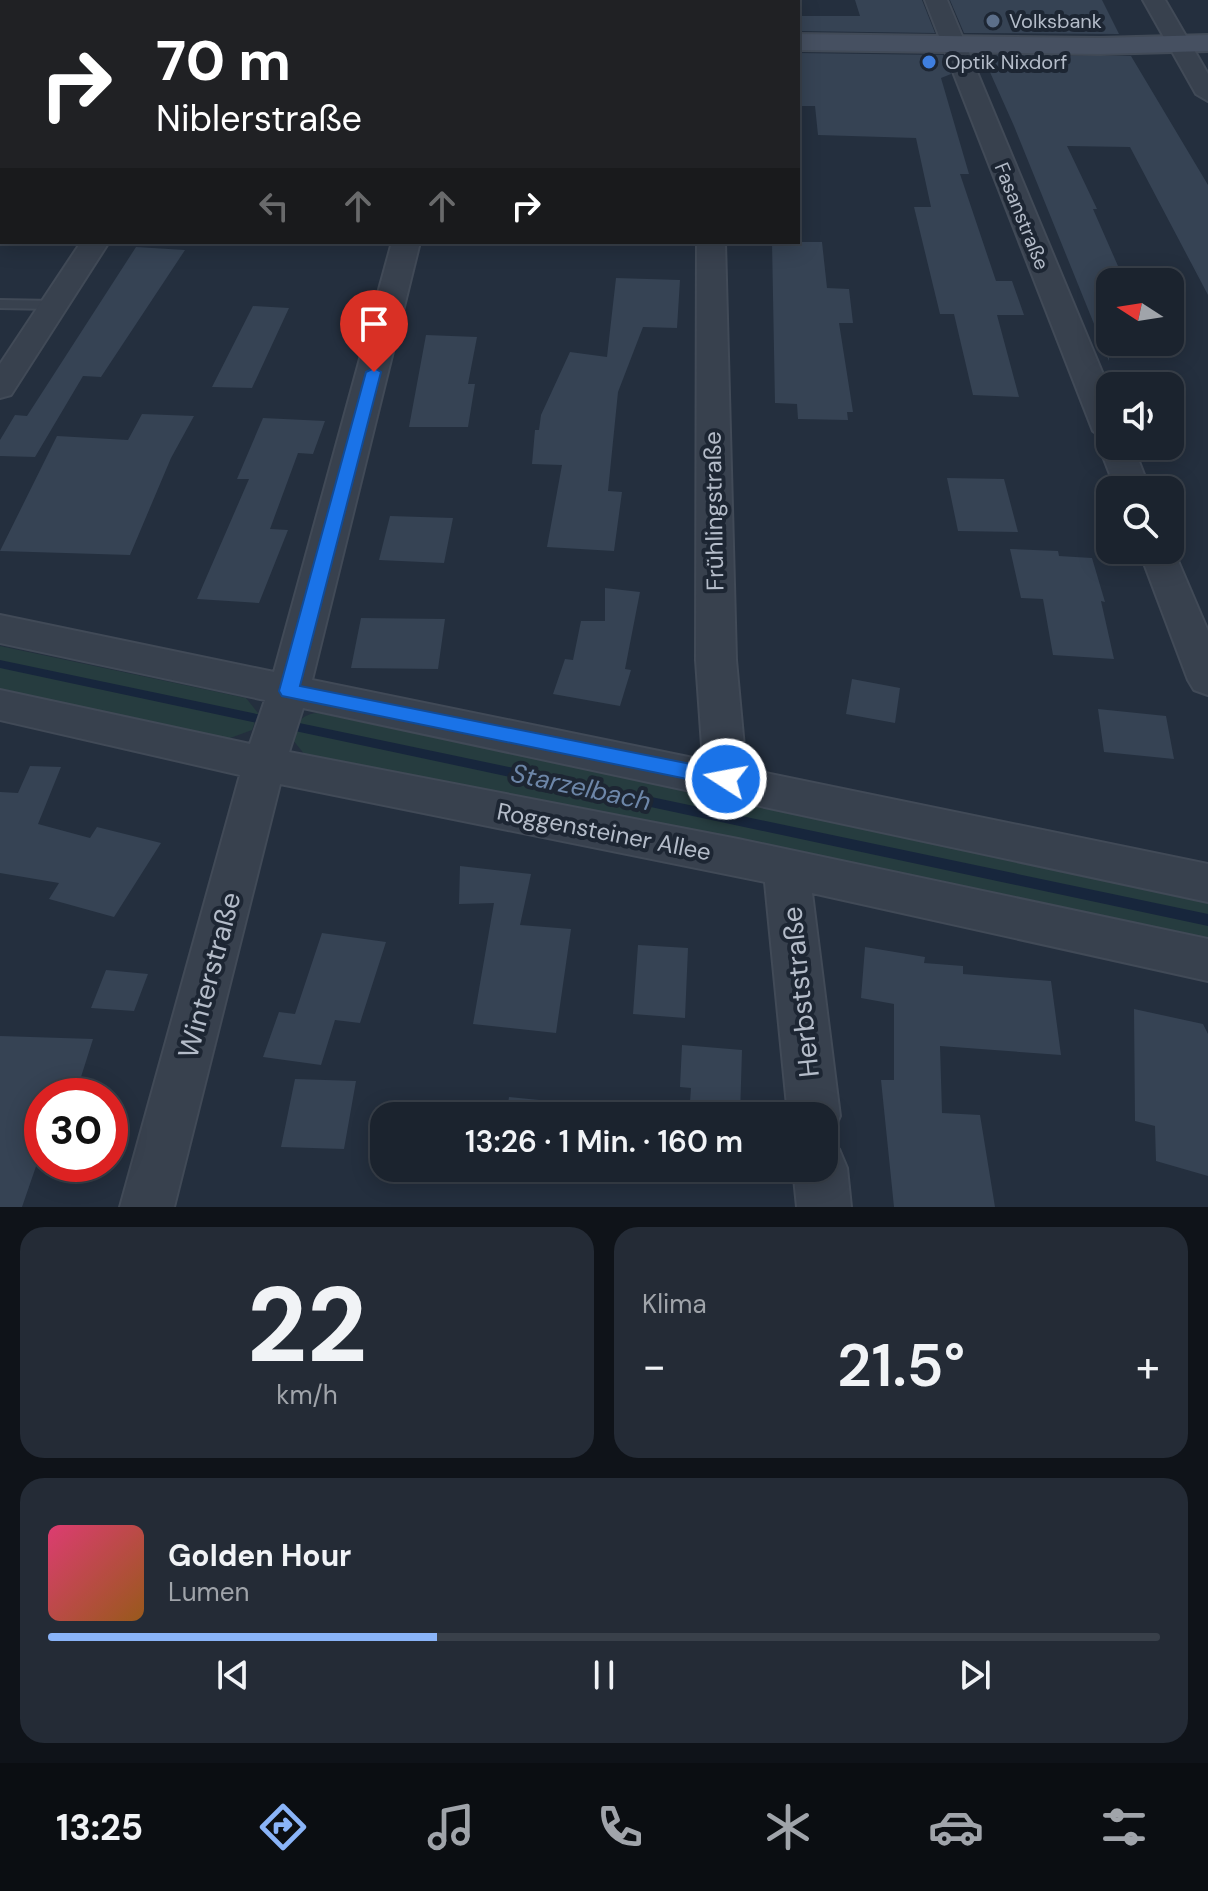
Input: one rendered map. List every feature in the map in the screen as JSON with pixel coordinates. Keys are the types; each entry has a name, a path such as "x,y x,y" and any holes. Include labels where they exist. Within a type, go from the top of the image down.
{"main road":[{"path":"800,42 1208,43"}],"street":[{"name":"Fasanstraße","path":"936,0 1096,396"},
{"path":"1154,0 1208,94"},
{"path":"0,388 94,244"},
{"name":"Winterstraße","path":"147,1207 405,244"},
{"name":"Frühlingstraße","path":"711,244 716,660 726,779"},
{"path":"1162,564 1208,680"},
{"name":"Roggensteiner Allee","path":"0,629 277,727 786,869 1208,960"},
{"name":"Roggensteiner Allee","path":"0,705 277,727 726,779 1208,883"},
{"name":"Herbststraße","path":"786,869 812,1102"},
{"path":"821,1182 824,1207"}],"lane":[{"path":"0,304 54,305"}],"green space":[{"path":"0,646 246,698 258,713 252,730 222,741 0,692"},
{"path":"318,713 1208,900 1208,950 306,756 292,739 300,721 307,715"}],"building":[{"path":"855,0 922,0 935,33 800,31 800,16 860,16"},
{"path":"950,0 1102,0 1119,34 964,33"},
{"path":"800,53 943,55 951,74 941,78 969,174 960,174 996,281 1012,281 1024,315 997,315 1019,397 973,395 954,314 940,314 914,207 931,207 916,138 818,135 815,106 800,106"},
{"path":"973,55 1131,56 1208,185 1208,295 1130,147 1067,146 1097,209 1093,209 1119,268 1096,268 1096,329 985,61 977,64"},
{"path":"822,242 827,288 849,289 853,323 839,323 853,412 847,412 848,420 798,419 797,404 775,403 772,244"},
{"path":"136,247 185,250 101,377 83,376 35,457 0,456 0,440 15,415 27,416"},
{"path":"616,278 680,280 677,328 643,327 618,392 608,491 622,492 614,551 547,547 562,465 532,464 535,430 539,430 541,415 570,352 607,357"},
{"path":"253,306 289,308 252,388 212,387"},
{"path":"426,335 477,337 468,384 475,384 468,427 409,427"},
{"path":"142,414 194,416 171,458 130,555 0,551 57,436 128,440"},
{"path":"263,418 325,421 313,454 298,453 270,529 288,530 259,603 197,599 249,479 237,479"},
{"path":"947,478 1004,479 1018,532 958,531"},
{"path":"390,516 453,518 444,563 379,560"},
{"path":"1010,549 1058,551 1059,556 1092,558 1105,602 1101,601 1114,659 1053,655 1043,599 1021,598"},
{"path":"605,588 640,592 625,669 631,670 620,706 553,694 565,659 573,660 581,621 605,621"},
{"path":"361,618 445,619 438,669 351,668"},
{"path":"852,679 900,688 895,723 846,714"},
{"path":"1098,709 1166,716 1174,759 1104,752"},
{"path":"30,766 61,767 38,824 90,838 97,827 161,843 114,917 49,899 59,883 0,873 0,792 18,793"},
{"path":"460,866 531,874 520,925 571,929 556,1033 473,1024 494,903 459,904"},
{"path":"322,933 386,942 360,1023 335,1020 321,1065 263,1057 279,1012 295,1014"},
{"path":"638,945 688,948 685,1018 633,1014"},
{"path":"865,947 925,957 924,963 963,966 963,974 1051,981 1061,1055 940,1046 942,1113 980,1115 995,1207 894,1207 881,1080 894,1080 894,1004 861,998"},
{"path":"106,970 148,974 134,1011 91,1008"},
{"path":"1134,1009 1203,1024 1208,1034 1208,1176 1156,1161 1155,1126 1135,1121"},
{"path":"0,1036 93,1039 81,1078 24,1078 24,1182 31,1182 22,1207 0,1207"},
{"path":"682,1045 742,1050 740,1102 690,1102 691,1088 680,1087"},
{"path":"295,1079 356,1081 344,1149 281,1147"},
{"path":"509,1097 560,1102 508,1102"}],"waterway":[{"name":"Starzelbach","path":"0,664 1208,920"}],"place":[{"name":"Volksbank","path":"993,21"},
{"name":"Optik Nixdorf","path":"929,62"}],"route":[{"path":"374,372 289,691 726,779"}]}
